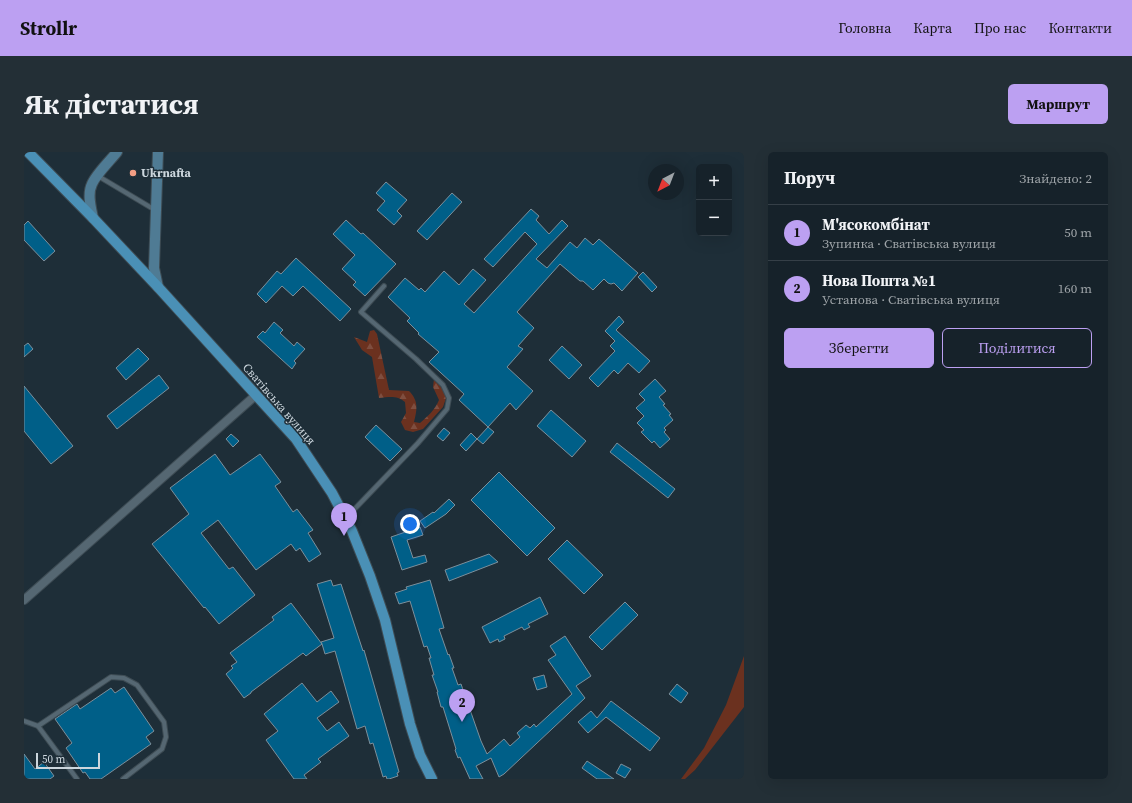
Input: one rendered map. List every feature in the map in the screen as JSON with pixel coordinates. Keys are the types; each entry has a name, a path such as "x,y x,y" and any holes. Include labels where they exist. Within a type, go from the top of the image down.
{"main road":[{"name":"Сватівська вулиця","path":"28,152 158,287 296,439 332,493 352,531 370,576 385,620 410,724 429,777"}],"street":[{"path":"93,218 90,204 91,185 117,152"},
{"path":"158,152 154,268 158,287"},
{"path":"24,600 256,395"}],"lane":[{"path":"98,176 155,211"},
{"path":"345,519 418,443 447,410 449,398 443,385 416,359 361,312 384,286"},
{"path":"38,726 111,677 124,678 137,685 164,722 166,736 162,750 124,779"},
{"path":"24,721 38,726 77,779"}],"green space":[{"path":"374,330 377,334 389,390 409,391 416,402 414,422 420,423 431,413 439,400 433,387 434,379 444,390 446,398 443,407 423,429 413,432 405,430 401,422 406,413 405,402 399,398 393,397 379,398 372,357 362,350 354,337 367,342 370,331"},
{"path":"744,656 744,707 695,770 685,779 681,779 704,748 726,705"}],"building":[{"path":"386,182 407,200 397,211 402,216 394,225 377,210 385,201 376,193"},
{"path":"452,193 462,202 427,240 417,231"},
{"path":"531,209 539,216 536,220 549,234 562,220 568,226 536,259 547,268 570,242 577,248 585,238 593,245 599,239 638,273 622,291 614,283 608,283 604,279 593,290 560,264 517,312 534,328 518,346 523,349 507,367 533,391 516,410 510,403 488,427 459,400 464,394 429,362 439,352 418,334 419,333 407,321 410,318 388,297 405,278 419,290 421,288 425,292 444,271 459,285 473,269 486,280 464,304 474,313 537,244 525,232 493,267 484,259"},
{"path":"346,220 361,234 363,233 396,264 365,296 353,285 356,282 342,269 355,255 333,234"},
{"path":"28,221 55,251 44,261 24,240 24,225"},
{"path":"296,258 351,309 340,321 303,286 293,296 282,286 266,303 257,294 277,271 281,274"},
{"path":"643,272 657,287 652,292 638,277"},
{"path":"619,316 624,322 616,330 650,361 639,373 628,363 618,374 614,370 598,387 589,378 615,351 610,346 615,341 605,331"},
{"path":"274,322 283,330 280,333 294,346 297,342 305,349 294,361 296,363 292,369 257,337 263,331 265,333"},
{"path":"28,343 33,349 24,357 24,346"},
{"path":"562,346 582,365 569,379 549,360"},
{"path":"138,348 149,359 126,380 116,368"},
{"path":"159,375 169,388 117,429 107,416"},
{"path":"655,379 666,391 659,397 665,404 663,405 671,414 669,415 673,420 664,428 666,430 664,432 670,439 660,448 654,441 652,443 641,432 644,430 637,423 644,416 636,408 645,400 639,394"},
{"path":"24,386 73,446 51,464 24,431"},
{"path":"551,410 586,441 572,457 537,426"},
{"path":"376,425 402,449 390,461 365,437"},
{"path":"488,427 494,432 483,444 477,439"},
{"path":"444,428 450,433 443,441 437,436"},
{"path":"471,433 477,439 466,451 460,445"},
{"path":"231,434 239,441 233,447 226,439"},
{"path":"617,443 675,489 668,498 610,452"},
{"path":"215,454 230,475 260,454 281,482 275,486 293,512 297,509 313,530 308,533 321,554 309,562 300,548 296,551 291,544 256,570 218,520 201,533 229,569 233,567 255,595 219,624 205,607 204,608 152,544 189,514 170,488"},
{"path":"499,472 555,528 527,556 471,500"},
{"path":"449,499 455,505 446,514 425,528 420,521 433,512 434,513"},
{"path":"420,527 423,535 407,540 413,558 425,555 427,562 402,570 391,537"},
{"path":"567,540 603,575 584,594 548,559"},
{"path":"489,554 498,562 449,581 445,570"},
{"path":"331,580 333,586 341,584 363,651 364,650 399,772 397,773 398,776 389,779 387,779 386,776 383,777 373,743 370,744 365,726 357,729 335,651 325,654 321,642 334,638 317,584"},
{"path":"430,580 444,628 439,629 454,668 452,668 458,685 461,684 487,754 504,739 510,746 520,737 517,733 526,725 530,728 534,724 536,727 572,694 548,660 556,655 550,646 565,636 591,676 576,686 585,698 499,777 491,758 476,766 483,779 470,779 460,757 458,758 432,675 434,675 429,658 431,658 427,646 424,647 410,601 399,604 395,593 407,589 406,587"},
{"path":"540,597 548,614 528,624 530,627 524,630 522,627 504,636 505,639 499,642 498,639 490,643 482,627"},
{"path":"625,602 638,615 602,650 589,637"},
{"path":"291,603 322,644 306,656 303,653 244,698 226,674 233,668 231,666 237,662 230,653 274,620 272,617"},
{"path":"544,675 547,687 537,690 533,678"},
{"path":"302,683 317,702 331,691 339,702 317,718 327,731 339,722 349,736 318,759 321,762 304,775 307,779 294,779 266,740 278,731 264,714"},
{"path":"677,684 688,693 681,703 669,694"},
{"path":"124,687 154,731 146,737 151,744 101,779 90,779 85,772 83,773 66,748 72,743 55,719 77,704 80,709 111,688 115,693"},
{"path":"611,701 660,738 650,751 606,717 588,733 578,722 591,711 597,718"},
{"path":"24,754 35,769 44,762 54,776 50,779 24,779"},
{"path":"587,761 614,779 597,779 582,768"},
{"path":"621,764 631,769 625,778 616,773"}],"place":[{"name":"Ukrnafta","path":"133,173"},
{"name":"М'ясокомбінат","path":"344,536"},
{"name":"Нова Пошта №1","path":"462,722"}]}
